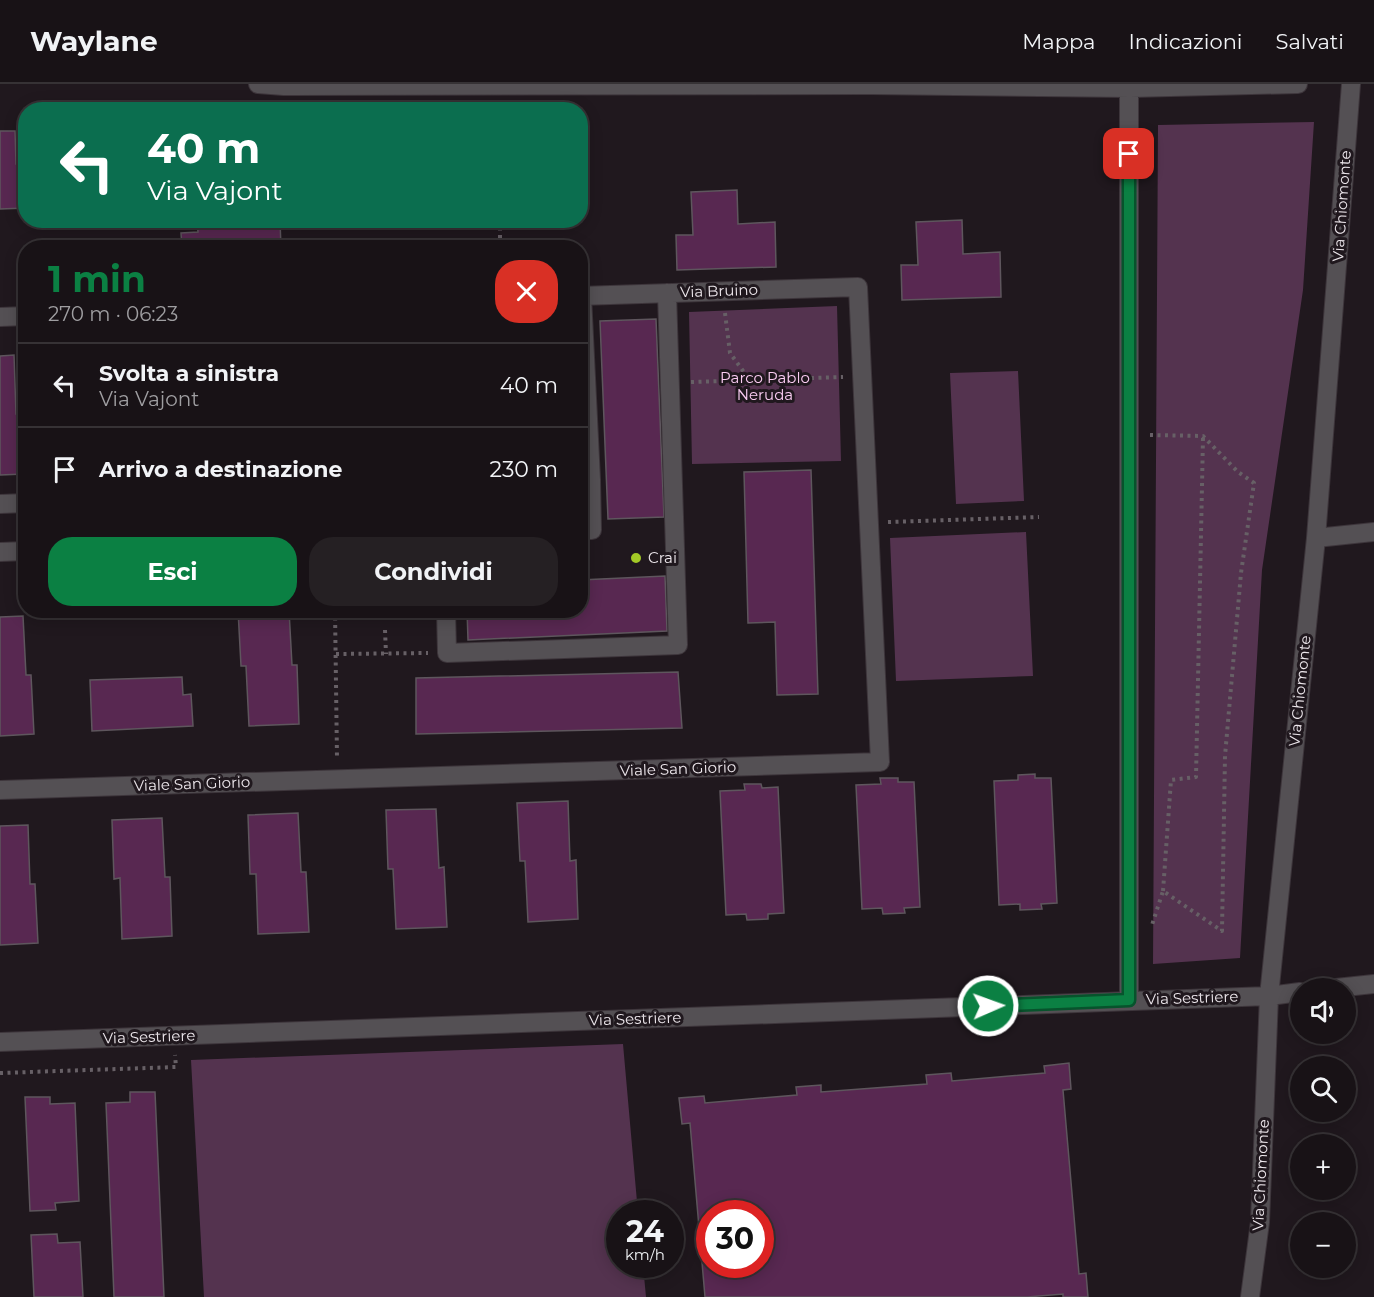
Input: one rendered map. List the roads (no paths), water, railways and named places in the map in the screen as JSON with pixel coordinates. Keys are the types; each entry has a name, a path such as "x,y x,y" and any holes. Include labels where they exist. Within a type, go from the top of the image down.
{"street":[{"path":"258,84 284,86 1298,84"},
{"name":"Via Chiomonte","path":"1250,1297 1260,1222 1269,996 1316,538 1351,84"},
{"path":"1129,86 1129,1000"},
{"name":"Via Bruino","path":"588,296 858,287"},
{"name":"Viale San Giorio","path":"0,790 880,762 858,287"},
{"path":"446,618 447,653 678,645 667,293"},
{"path":"0,317 18,316"},
{"path":"588,497 592,530 588,530"},
{"path":"0,504 18,503"},
{"path":"1316,538 1374,532"},
{"path":"0,552 18,551"},
{"path":"1356,986 1374,984"},
{"name":"Via Sestriere","path":"0,1042 1269,996 1290,993"}],"place":[{"name":"Crai","path":"636,558"}],"park label":[{"name":"Parco Pablo Neruda","path":"765,386"}]}
